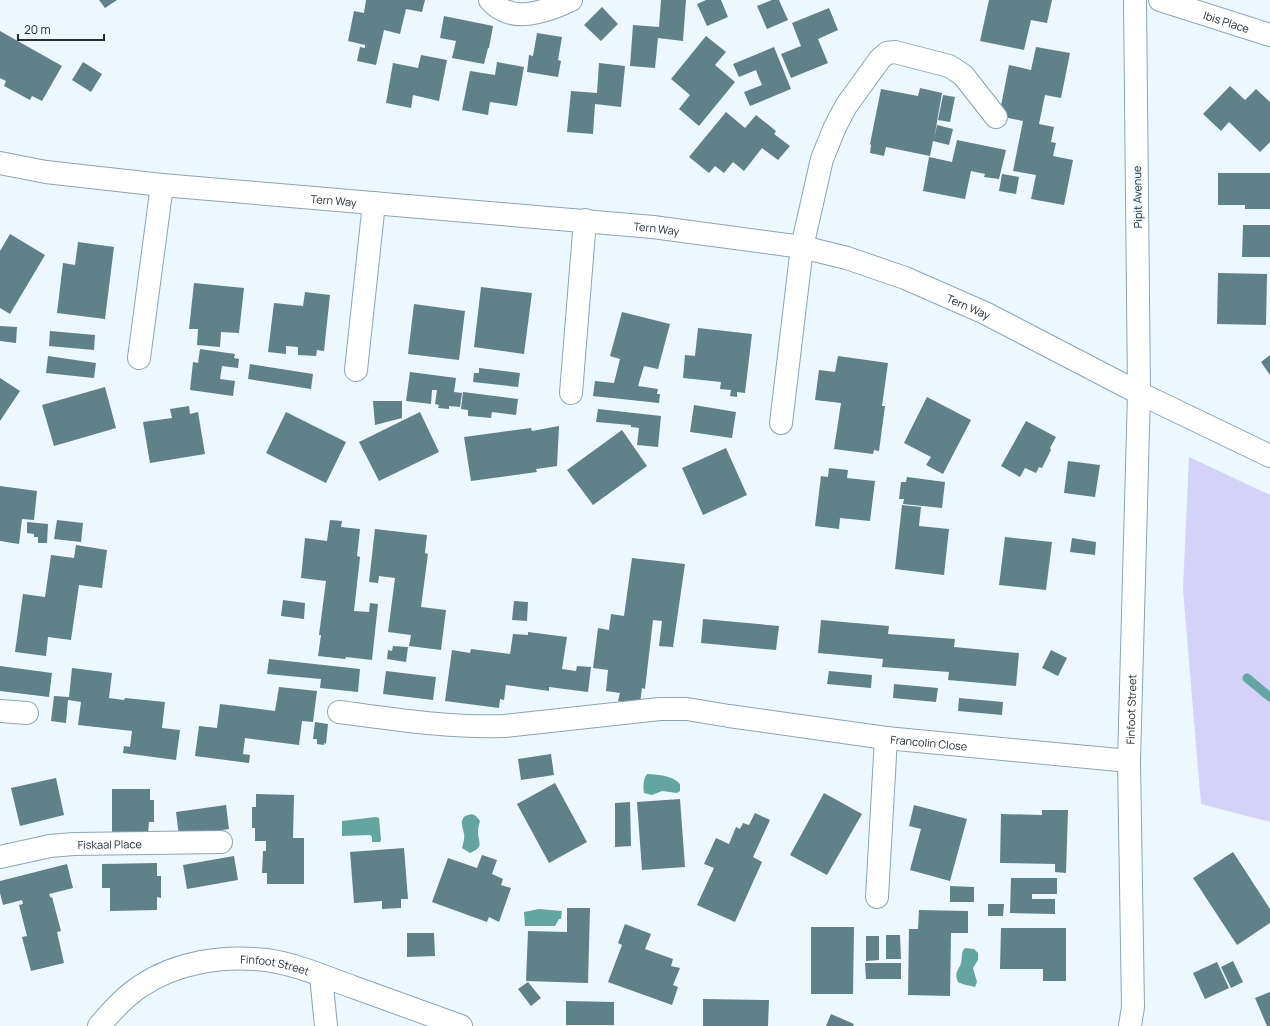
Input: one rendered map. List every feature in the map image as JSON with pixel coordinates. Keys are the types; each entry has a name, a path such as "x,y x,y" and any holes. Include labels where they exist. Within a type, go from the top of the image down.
{"street":[{"path":"490,0 508,13 520,14 542,11 571,0"},
{"name":"Pipit Avenue","path":"1135,0 1139,394"},
{"name":"Ibis Place","path":"1160,0 1270,35"},
{"path":"781,423 802,247 822,159 835,127 846,106 880,60 887,53 895,52 949,66 956,70 963,76 996,117"},
{"name":"Tern Way","path":"0,163 46,172 162,185 585,220 653,227 802,247 847,258 905,278 985,313 1139,394 1270,456"},
{"path":"139,358 162,185"},
{"path":"356,370 374,203"},
{"path":"571,393 585,220"},
{"name":"Finfoot Street","path":"1130,1026 1133,1007 1130,761 1139,394"},
{"name":"Francolin Close","path":"339,712 479,727 504,726 660,708 687,709 886,738 1130,761"},
{"path":"0,711 27,713"},
{"path":"877,897 886,738"},
{"name":"Fiskaal Place","path":"0,857 50,846 74,844 221,842"},
{"name":"Finfoot Street","path":"100,1026 111,1012 140,986 170,970 206,960 236,958 267,960 302,969 462,1026"},
{"path":"321,976 326,1026"}],"shaded area":[{"path":"1189,457 1270,495 1270,822 1201,804 1183,589"},
{"path":"647,774 665,776 677,781 680,784 680,791 677,793 662,791 652,795 644,793 643,788"},
{"path":"472,814 480,821 478,831 480,844 475,851 470,853 462,848 464,836 462,822 465,816"},
{"path":"376,817 379,818 380,842 372,842 372,837 370,835 342,836 342,821"},
{"path":"539,909 562,911 561,919 559,919 555,926 525,926 524,912"},
{"path":"965,948 974,949 978,953 978,960 973,968 977,982 975,987 959,983 956,976"}],"building":[{"path":"99,0 117,0 105,8"},
{"path":"366,0 425,0 422,12 406,9 400,34 384,30 376,65 357,61 360,47 365,48 365,45 348,41 354,11 364,13"},
{"path":"661,0 686,0 683,41 658,38 655,68 630,66 633,25 659,27"},
{"path":"706,0 721,0 728,17 707,26 697,4"},
{"path":"772,0 779,0 788,20 767,29 757,6"},
{"path":"989,0 1052,0 1047,23 1031,20 1024,50 980,41"},
{"path":"602,7 618,24 601,41 584,25"},
{"path":"829,8 838,30 818,39 828,63 791,78 781,54 801,46 792,23"},
{"path":"444,16 493,26 484,64 452,58 456,41 440,38"},
{"path":"0,31 62,66 42,101 32,96 30,100 4,86 6,81 0,78"},
{"path":"537,33 562,37 558,60 561,61 558,77 527,72 529,55 533,56"},
{"path":"706,36 726,52 715,65 735,82 699,126 679,109 690,95 671,79"},
{"path":"774,47 791,89 750,106 744,92 762,85 756,70 739,77 733,64"},
{"path":"1036,47 1070,53 1061,98 1045,95 1039,124 1054,127 1051,142 1056,143 1053,156 1073,160 1064,205 1031,199 1036,175 1013,171 1023,121 999,116 1009,65 1031,70"},
{"path":"421,55 447,60 439,101 413,95 411,108 386,103 393,63 418,68"},
{"path":"83,62 102,74 91,92 72,80"},
{"path":"497,62 524,67 517,106 490,102 488,115 462,110 470,71 495,75"},
{"path":"599,63 625,66 621,107 595,104 593,134 567,132 571,91 597,93"},
{"path":"1230,86 1245,100 1256,89 1270,102 1270,142 1260,152 1229,122 1221,131 1203,114"},
{"path":"920,88 942,93 934,139 937,125 953,129 949,145 933,141 930,156 886,147 884,156 870,153 870,144 881,89 918,96"},
{"path":"943,95 955,97 950,122 938,120"},
{"path":"726,112 745,128 756,115 776,131 774,134 790,146 778,160 762,148 744,171 733,162 724,173 715,166 709,173 689,157"},
{"path":"957,140 1006,150 999,179 984,177 985,174 971,171 965,199 923,191 929,157 952,162"},
{"path":"1218,173 1270,173 1270,209 1245,209 1245,205 1218,205"},
{"path":"1002,174 1019,177 1016,194 999,191"},
{"path":"1243,225 1270,225 1270,257 1242,257"},
{"path":"10,234 45,255 10,314 0,308 0,251"},
{"path":"78,242 114,247 105,319 57,313 63,263 75,265"},
{"path":"1218,273 1267,274 1266,325 1217,324"},
{"path":"194,283 244,288 239,333 221,332 220,347 197,345 198,329 189,329"},
{"path":"481,287 532,293 524,354 474,347"},
{"path":"305,292 330,295 324,351 317,350 316,356 298,355 298,347 286,346 286,354 268,352 274,303 303,306"},
{"path":"414,304 465,311 459,360 408,354"},
{"path":"622,312 670,324 658,369 644,366 638,386 658,389 657,394 660,394 659,403 593,396 595,381 614,383 620,359 610,356"},
{"path":"0,326 17,327 16,343 0,341"},
{"path":"698,328 752,334 745,393 737,392 737,397 730,396 731,390 720,389 721,382 683,378 685,355 695,356"},
{"path":"50,331 95,335 94,350 49,346"},
{"path":"200,349 235,354 234,358 239,359 238,368 222,366 220,379 235,381 233,396 190,390 193,362 198,363"},
{"path":"1270,355 1270,375 1261,362"},
{"path":"48,356 96,363 94,378 46,373"},
{"path":"838,356 888,363 882,406 885,406 879,451 874,450 873,454 834,449 841,403 815,400 819,370 835,372"},
{"path":"250,364 313,374 311,389 248,379"},
{"path":"479,368 520,373 518,387 473,382 474,373 479,373"},
{"path":"410,372 456,378 454,392 462,393 460,407 449,406 449,409 438,408 439,405 435,404 437,390 432,390 431,404 406,401"},
{"path":"0,378 20,391 0,421"},
{"path":"105,387 116,428 54,446 42,405"},
{"path":"463,392 518,399 516,415 492,412 491,418 468,416 468,410 461,409"},
{"path":"927,397 971,420 943,474 926,465 931,457 904,443"},
{"path":"373,401 402,401 402,418 375,425"},
{"path":"694,405 736,412 732,438 690,432"},
{"path":"189,406 190,414 198,412 205,454 150,463 143,422 172,418 170,409"},
{"path":"598,409 661,416 658,447 637,445 639,428 631,427 631,425 596,422"},
{"path":"286,412 346,442 326,483 266,453"},
{"path":"420,412 439,452 379,481 359,442"},
{"path":"1026,421 1056,437 1042,468 1039,467 1036,473 1025,468 1020,477 1001,466"},
{"path":"559,426 557,466 536,469 537,472 471,481 464,437 531,428 532,431"},
{"path":"622,430 647,466 593,505 567,470"},
{"path":"726,448 747,495 703,515 682,468"},
{"path":"1068,461 1100,465 1095,497 1064,493"},
{"path":"829,468 848,470 847,478 875,481 870,521 840,518 839,529 815,526 821,476 828,477"},
{"path":"907,477 945,482 942,508 903,504 904,499 899,499 901,482 906,482"},
{"path":"0,486 37,491 34,520 22,519 19,544 0,541"},
{"path":"902,505 921,507 919,526 949,529 944,575 895,569"},
{"path":"57,520 83,523 81,542 54,539"},
{"path":"330,520 342,521 341,527 360,529 357,556 360,557 354,611 369,612 370,603 378,604 372,660 318,656 321,635 319,635 326,581 301,578 305,538 327,541"},
{"path":"27,522 48,524 47,543 38,543 38,537 34,537 34,534 27,533"},
{"path":"375,529 427,535 425,553 428,554 421,607 446,610 441,650 409,646 411,635 388,632 395,578 379,576 378,583 369,582"},
{"path":"1005,537 1052,542 1046,590 999,585"},
{"path":"1072,538 1096,542 1095,555 1070,552"},
{"path":"76,545 107,550 102,588 79,585 71,640 48,637 46,656 15,652 23,594 45,597 51,555 74,558"},
{"path":"632,558 685,564 673,647 659,646 662,621 653,620 645,689 642,688 640,704 618,701 620,693 606,691 608,670 593,668 598,628 609,630 611,614 624,616"},
{"path":"283,600 305,603 304,619 281,616"},
{"path":"514,601 528,602 527,621 512,620"},
{"path":"703,619 779,626 776,650 701,643"},
{"path":"821,620 889,626 888,634 955,639 954,647 1019,653 1016,686 948,680 949,672 882,667 883,659 818,653"},
{"path":"528,632 567,637 562,669 576,671 577,666 591,667 588,692 549,687 549,691 506,685 504,700 500,699 499,708 445,701 452,650 470,653 471,649 510,654 513,634 528,635"},
{"path":"393,646 408,647 406,662 387,659 388,650 392,651"},
{"path":"1051,650 1067,658 1058,676 1042,668"},
{"path":"269,659 360,669 358,692 320,688 321,679 267,674"},
{"path":"0,666 52,673 49,697 0,691"},
{"path":"72,668 112,673 109,698 165,702 162,728 180,730 176,760 123,753 124,746 130,747 132,731 78,725 81,702 68,700 66,723 51,721 54,696 69,697"},
{"path":"386,671 436,677 433,700 383,694"},
{"path":"829,671 872,675 871,688 827,684"},
{"path":"894,684 938,688 936,702 893,698"},
{"path":"279,687 317,691 313,722 302,721 299,745 245,738 243,754 250,755 249,763 195,756 199,726 217,728 220,704 275,711"},
{"path":"959,698 1003,702 1002,715 958,711"},
{"path":"315,722 328,724 326,744 324,743 324,745 317,744 317,739 313,739"},
{"path":"551,754 554,775 521,780 518,759"},
{"path":"56,778 64,815 20,826 11,788"},
{"path":"555,783 587,842 549,863 517,804"},
{"path":"112,789 150,789 150,800 154,800 154,822 149,822 148,834 112,834"},
{"path":"824,793 862,814 827,875 790,855"},
{"path":"256,794 294,795 293,838 304,838 304,884 267,884 267,873 262,873 263,851 266,851 266,841 255,841 255,828 252,828 252,807 256,807"},
{"path":"680,799 685,867 642,870 637,802"},
{"path":"630,802 631,846 615,847 615,803"},
{"path":"226,805 229,829 179,836 176,812"},
{"path":"914,805 967,819 950,881 910,870 921,829 909,826"},
{"path":"1042,810 1068,810 1066,873 1055,872 1055,864 1000,863 1001,814 1042,815"},
{"path":"755,813 770,820 753,857 762,862 735,922 697,905 714,868 704,864 716,838 729,844 736,827 740,829 743,823 749,825"},
{"path":"404,848 408,899 401,899 401,908 382,909 382,901 354,903 350,852"},
{"path":"1233,852 1270,909 1270,923 1237,945 1193,878"},
{"path":"482,855 497,860 492,874 503,879 501,885 511,888 499,922 489,917 487,922 432,902 448,858 477,868"},
{"path":"234,856 238,880 187,889 183,865"},
{"path":"157,863 157,876 161,876 161,898 157,897 157,910 110,911 110,888 102,888 102,864"},
{"path":"67,864 73,888 49,894 51,898 52,897 61,931 57,932 64,963 31,971 22,937 27,936 19,905 23,904 22,900 3,905 0,893 0,881"},
{"path":"1011,878 1057,878 1057,894 1032,894 1032,899 1055,899 1055,914 1010,913"},
{"path":"950,886 974,887 974,902 950,902"},
{"path":"988,904 1004,904 1003,916 988,916"},
{"path":"567,908 590,908 588,983 526,981 528,931 567,932"},
{"path":"919,910 968,911 968,933 951,933 950,996 908,995 909,929 918,929"},
{"path":"625,924 651,934 645,949 673,959 671,966 680,968 673,985 678,987 672,1005 608,982 622,945 618,943"},
{"path":"811,927 854,927 853,994 811,994"},
{"path":"1001,928 1066,928 1066,981 1043,981 1043,969 1000,969"},
{"path":"407,933 434,933 435,956 407,957"},
{"path":"886,935 900,935 901,959 886,959"},
{"path":"866,936 879,936 879,960 866,961"},
{"path":"1233,961 1243,982 1231,988 1221,967"},
{"path":"1217,962 1229,988 1205,999 1193,973"},
{"path":"865,963 901,963 901,979 866,979"},
{"path":"528,982 541,998 531,1006 518,989"},
{"path":"1270,992 1270,1026 1267,1026 1255,998"},
{"path":"703,999 769,1000 768,1026 703,1026"},
{"path":"566,1001 614,1002 614,1025 566,1025"},
{"path":"831,1014 854,1024 853,1026 826,1026"}],"waterway":[{"path":"1247,678 1270,697"}]}
